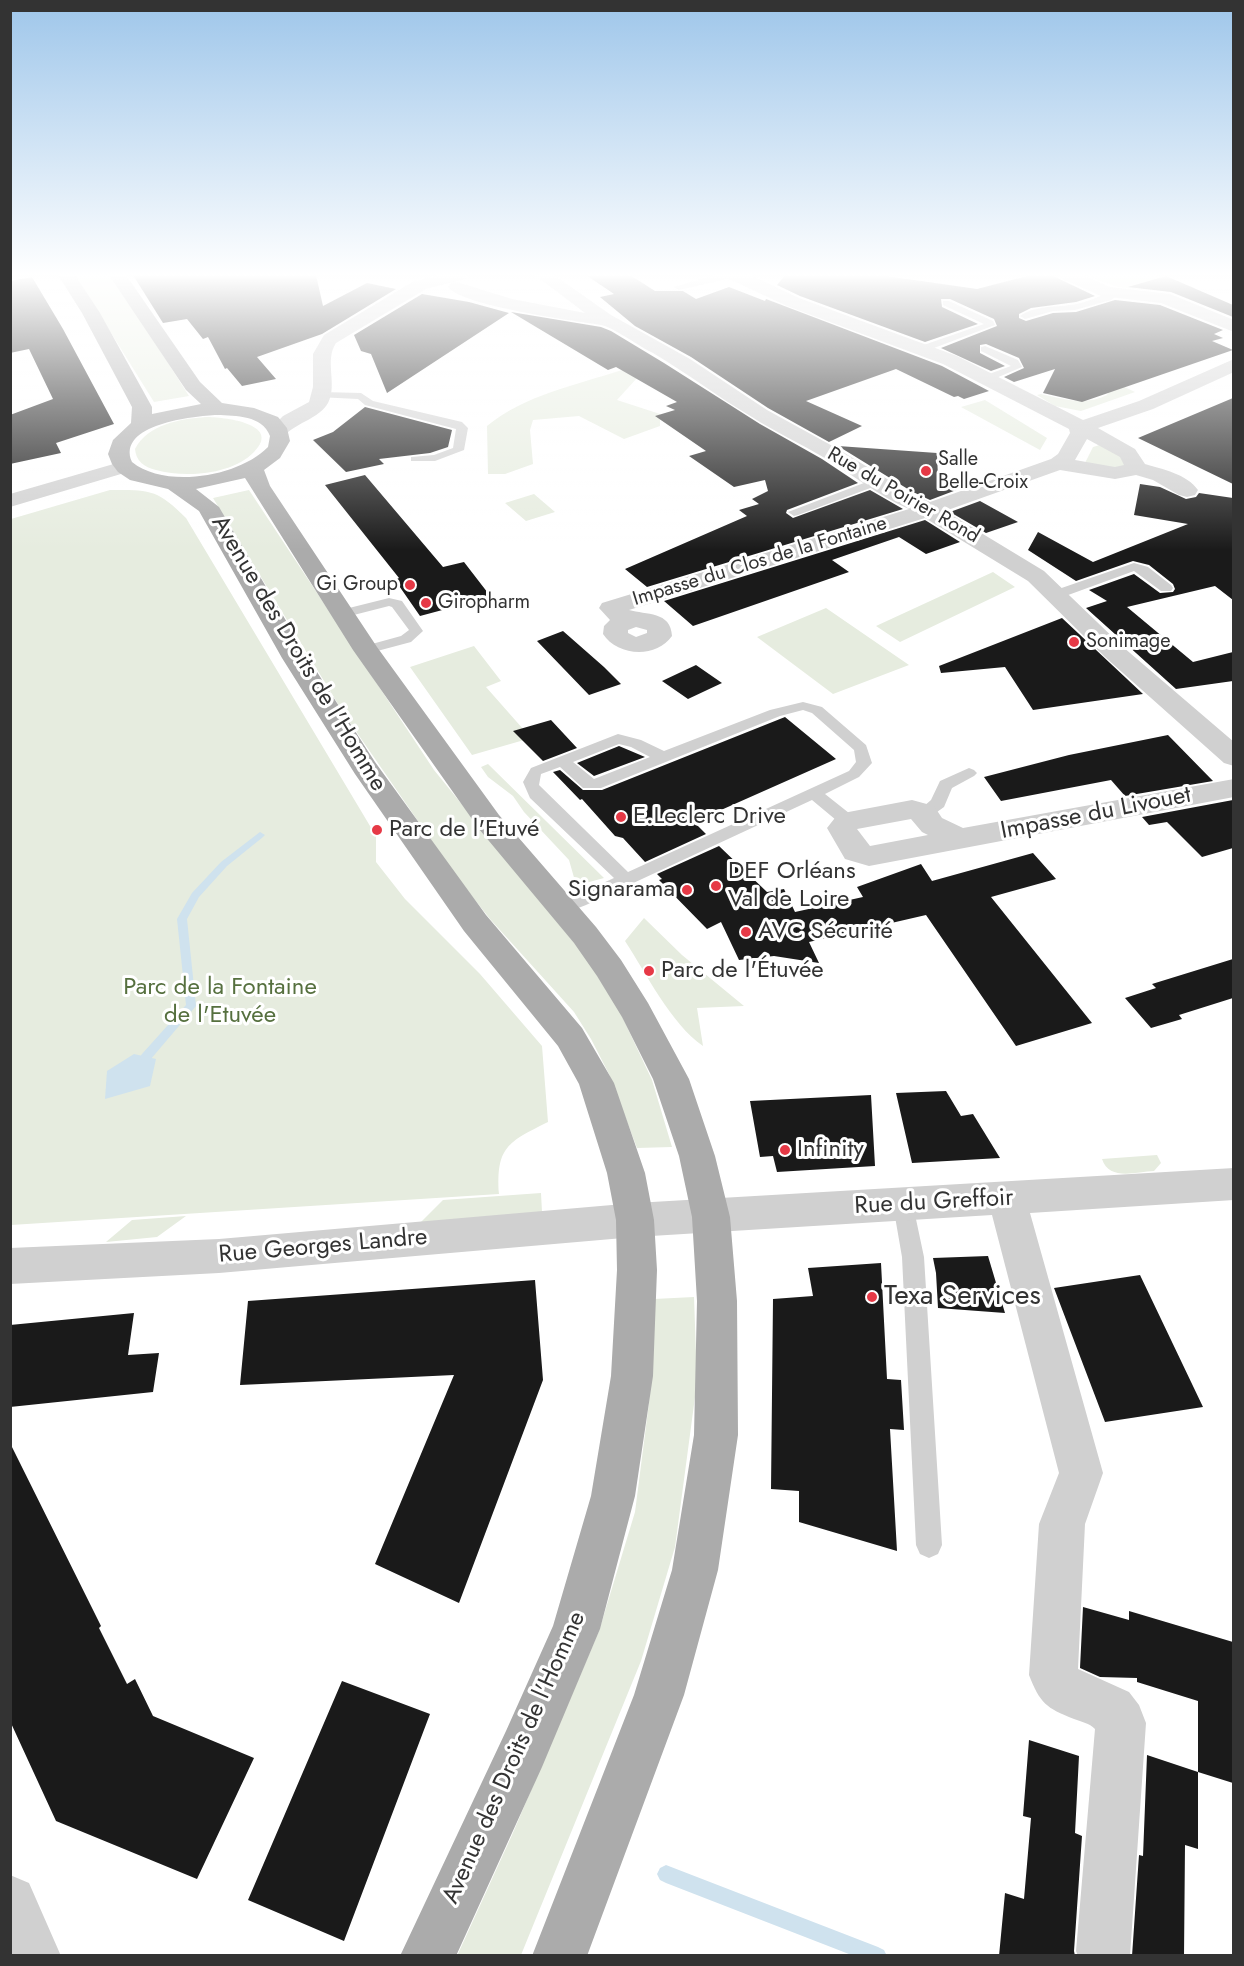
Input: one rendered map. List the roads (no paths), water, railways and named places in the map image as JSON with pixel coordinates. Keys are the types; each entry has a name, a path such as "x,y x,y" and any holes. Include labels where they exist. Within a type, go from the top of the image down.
{"main road":[{"path":"120,367 142,407 141,426"},
{"path":"180,367 193,386 218,409"},
{"path":"218,409 253,413 269,420 279,430 281,440 277,450 252,468 214,480 172,482 144,477 124,467 118,457 120,447 128,436 141,426 177,413 218,409"},
{"path":"252,468 258,486 366,650 489,822 609,968 636,1012 671,1079 697,1156 711,1217 717,1302 716,1435 695,1570 660,1695 559,1956"},
{"name":"Avenue des Droits de l'Homme","path":"172,482 208,507 295,658 365,768 468,914 570,1037 596,1083 626,1173 635,1220 637,1270 632,1376 614,1496 580,1618 524,1749 427,1956"}],"street":[{"path":"253,413 283,408 306,398 313,391 320,367"},
{"path":"279,430 291,419 315,407 321,395 322,367"},
{"name":"Rue du Poirier Rond","path":"689,367 760,414 1016,562 1036,576 1114,652 1233,757"},
{"path":"960,367 1018,393 1132,456 1135,460 1134,468"},
{"path":"1079,428 1146,405 1229,367"},
{"path":"927,510 1059,463 1066,458 1077,439 1080,433 1079,428"},
{"path":"1059,463 1115,473 1126,472 1134,468 1161,475 1187,490"},
{"path":"10,501 124,467"},
{"name":"Impasse du Clos de la Fontaine","path":"626,620 611,608 927,510"},
{"name":"Impasse du Livouet","path":"848,821 842,828 856,852 869,856 1233,788"},
{"path":"848,821 912,809 924,813 932,825 958,838"},
{"name":"Rue du Greffoir","path":"635,1220 1233,1184"},
{"path":"1007,1199 1081,1473 1062,1524 1053,1676 1064,1689 1110,1706 1117,1713 1121,1723 1104,1951"},
{"name":"Rue Georges Landre","path":"10,1266 219,1256 635,1220"},
{"path":"10,1902 34,1956"}],"lane":[{"path":"985,379 1017,367"},
{"path":"321,395 361,396 369,403 458,424 462,428 458,450 435,458 416,459"},
{"path":"794,512 877,483"},
{"path":"1056,595 1134,567 1143,570 1166,588"},
{"path":"342,614 389,602 397,604 416,631 406,639 366,650"},
{"path":"562,760 588,784 596,784 794,707 812,708 861,748 864,763 854,774 562,908"},
{"path":"626,880 532,789 530,777 536,771 618,739 636,743 663,757"},
{"path":"924,813 938,803 945,785 969,773"},
{"path":"814,793 848,821"},
{"path":"903,1205 913,1257 929,1545"}],"water":[{"path":"134,1054 156,1059 150,1086 105,1099 107,1071"}],"waterway":[{"path":"146,1057 191,1006 182,919 195,895 224,864 260,835"},
{"path":"666,1874 878,1956"}],"place":[{"name":"Salle Belle-Croix","path":"926,471"},
{"name":"Gi Group","path":"410,585"},
{"name":"Giropharm","path":"426,603"},
{"name":"Sonimage","path":"1074,642"},
{"name":"E.Leclerc Drive","path":"621,817"},
{"name":"Parc de l'Etuvé","path":"377,830"},
{"name":"DEF Orléans Val de Loire","path":"716,886"},
{"name":"Signarama","path":"687,890"},
{"name":"AVC Sécurité","path":"746,932"},
{"name":"Parc de l'Étuvée","path":"649,971"},
{"name":"Infinity","path":"785,1150"},
{"name":"Texa Services","path":"872,1297"}],"park label":[{"name":"Parc de la Fontaine de l'Etuvée","path":"220,1002"}]}
